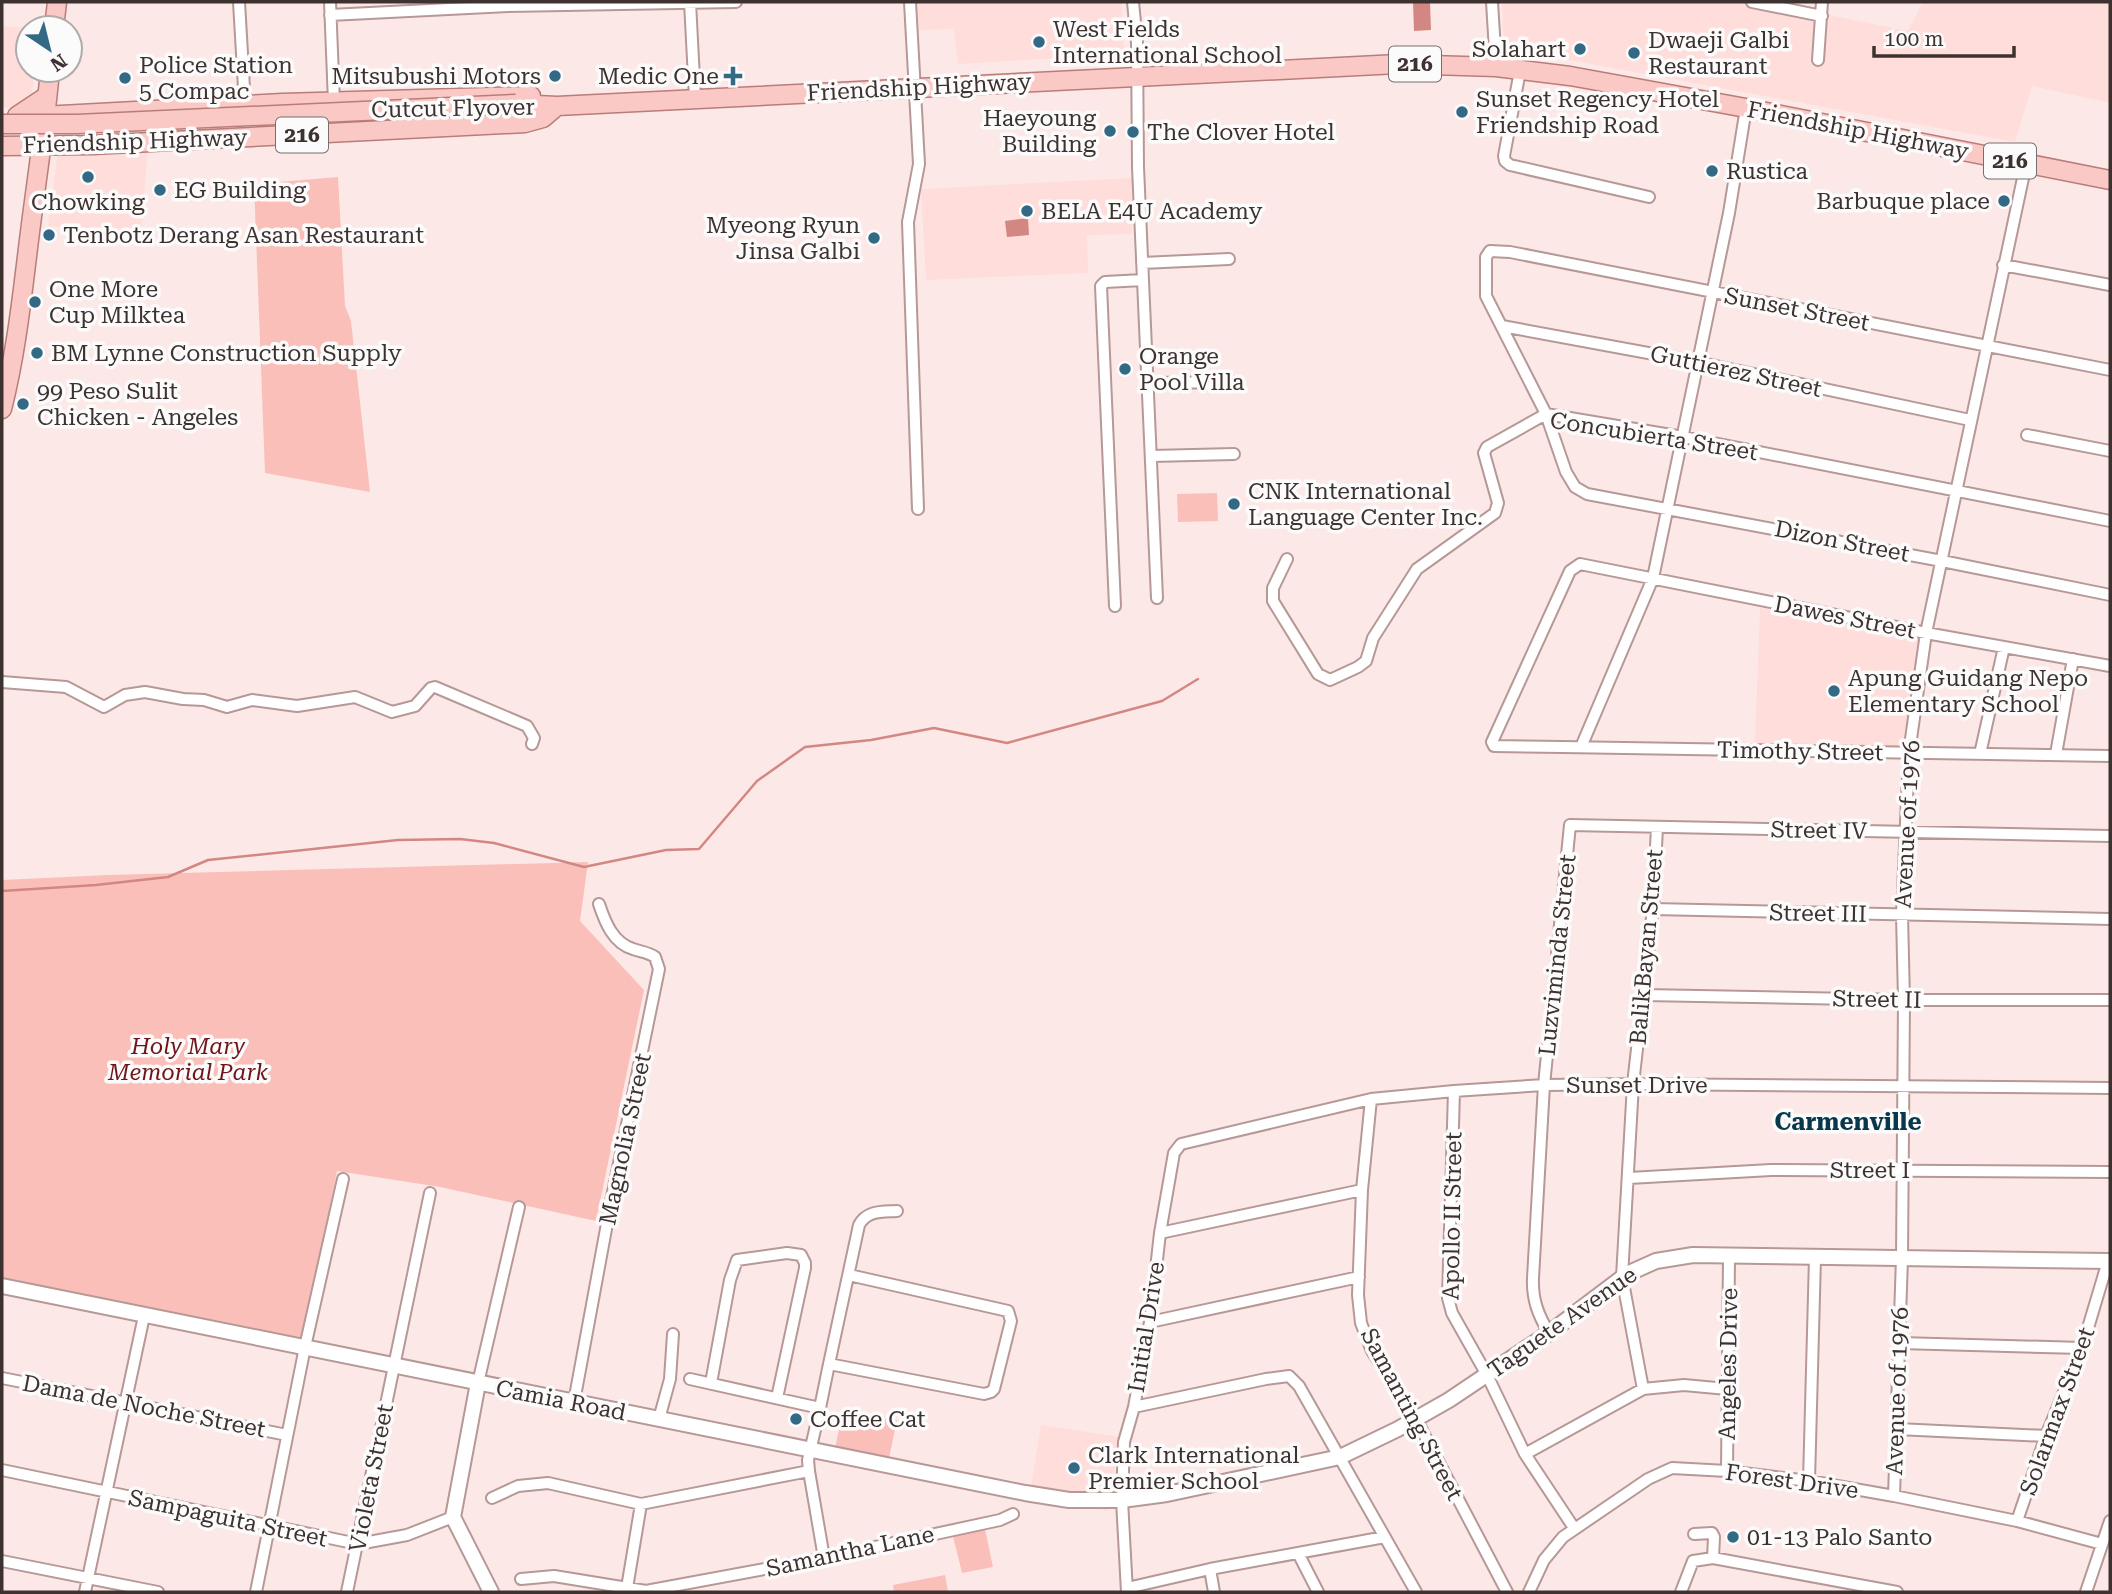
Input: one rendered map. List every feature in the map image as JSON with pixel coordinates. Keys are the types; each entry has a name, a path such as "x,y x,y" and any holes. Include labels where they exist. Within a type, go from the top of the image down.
{"main road":[{"name":"Friendship Highway","path":"7,118 523,94 557,106 1398,64 1496,67 1570,76 2110,180"},
{"path":"2,409 18,330 48,84"},
{"path":"47,96 60,109 74,115"},
{"path":"7,118 47,96"},
{"path":"249,105 263,116 263,128 256,137"},
{"name":"Friendship Highway","path":"5,142 42,146 525,123 543,118 557,106"},
{"name":"Cutcut Flyover","path":"5,142 78,135 557,106"},
{"name":"Cutcut Flyover","path":"7,118 77,124 516,109"},
{"path":"122,113 115,125 117,135 124,143"},
{"path":"5,142 39,167"}],"street":[{"path":"239,2 249,105"},
{"path":"330,2 334,102"},
{"path":"690,2 695,99"},
{"path":"330,15 508,6 736,2"},
{"path":"910,2 919,172 908,222 918,509"},
{"path":"1133,2 1157,598"},
{"path":"1492,2 1496,67"},
{"path":"1752,2 1822,16"},
{"path":"1818,60 1822,2"},
{"path":"1520,71 1505,161 1510,165 1649,197"},
{"path":"1581,747 1653,578 1729,213 1746,108"},
{"name":"Avenue of 1976","path":"1894,1496 1902,1258 1902,915 1909,753 1926,633 2026,164"},
{"name":"Sunset Street","path":"1502,326 1486,296 1486,257 1490,251 1510,252 2110,370"},
{"path":"1142,263 1229,259"},
{"path":"2003,265 2110,285"},
{"path":"1115,606 1101,286 1105,282 1143,281"},
{"path":"1502,326 1546,414"},
{"name":"Guttierez Street","path":"1502,326 1697,362 1970,421"},
{"path":"1149,383 1236,382"},
{"name":"Concubierta Street","path":"1287,559 1273,588 1273,601 1311,664 1318,674 1329,680 1357,667 1366,661 1373,638 1384,625 1417,569 1495,513 1498,503 1483,453 1487,447 1546,414 1683,437 2110,521"},
{"name":"Dizon Street","path":"1546,414 1566,472 1575,486 1587,494 2110,595"},
{"path":"2027,435 2110,451"},
{"path":"1153,456 1234,454"},
{"name":"Dawes Street","path":"1492,742 1570,571 1580,564 1926,633 2110,666"},
{"path":"1980,754 2004,647"},
{"path":"2056,754 2073,659"},
{"path":"2,682 66,687 104,707 125,695 145,692 204,700 227,707 252,700 297,706 355,697 392,712 415,706 435,687 527,726 533,733 532,744"},
{"name":"Timothy Street","path":"1492,742 1494,746 2110,756"},
{"name":"Street IV","path":"1570,825 2110,836"},
{"name":"Luzviminda Street","path":"1549,1333 1532,1294 1544,1085 1570,825"},
{"name":"BalikBayan Street","path":"1643,1389 1622,1277 1633,1084 1653,909 1657,827"},
{"name":"Magnolia Street","path":"574,1402 611,1202 659,969 655,957 630,948 616,938 604,919 599,904"},
{"name":"Street III","path":"1653,909 2110,919"},
{"name":"Street II","path":"1644,995 1904,1000 2110,1000"},
{"name":"Sunset Drive","path":"1174,1153 1181,1144 1371,1099 1454,1091 1544,1085 1633,1084 2110,1088"},
{"name":"Apollo II Street","path":"1454,1091 1448,1298 1451,1313 1487,1375 1525,1454 1574,1528"},
{"name":"Samanting Street","path":"1371,1099 1362,1190 1359,1276 1361,1323 1372,1351 1416,1419 1507,1592"},
{"name":"Initial Drive","path":"1127,1590 1122,1500 1124,1442 1134,1407 1150,1322 1160,1233 1174,1153"},
{"name":"Street I","path":"1629,1178 1771,1170 2110,1172"},
{"path":"256,1592 304,1347 343,1179"},
{"path":"1160,1233 1362,1190"},
{"name":"Violeta Street","path":"347,1592 430,1193"},
{"path":"489,1592 453,1517 478,1383 519,1207"},
{"path":"824,1558 809,1471 810,1450 862,1219 876,1212 897,1211"},
{"path":"711,1383 730,1280 737,1260 787,1253 801,1255 805,1268 777,1398"},
{"name":"Taguete Avenue","path":"1122,1500 1167,1494 1340,1457 1416,1419 1487,1375 1549,1333 1622,1277 1656,1261 1693,1255 2109,1261"},
{"name":"Angeles Drive","path":"1727,1471 1729,1257"},
{"path":"1809,1481 1815,1258"},
{"name":"Solarmax Street","path":"2017,1521 2046,1436 2082,1348 2109,1261"},
{"path":"829,1364 988,1394 996,1385 1011,1321 1008,1311 1003,1309 849,1275"},
{"path":"1150,1322 1359,1276"},
{"name":"Camia Road","path":"2,1286 1025,1493 1069,1500 1122,1500"},
{"path":"85,1592 144,1316"},
{"path":"659,1419 670,1379 673,1334"},
{"path":"1900,1343 2082,1348"},
{"path":"1134,1407 1266,1378 1289,1376 1299,1386 1416,1592"},
{"name":"Dama de Noche Street","path":"2,1378 287,1435"},
{"path":"690,1379 820,1408"},
{"path":"1525,1454 1643,1389 1684,1385 1727,1389"},
{"path":"1897,1429 2046,1436"},
{"name":"Forest Drive","path":"1529,1592 1544,1560 1563,1537 1672,1468 1727,1471 1809,1481 1894,1496 2017,1521 2102,1544"},
{"name":"Sampaguita Street","path":"2,1470 358,1544 407,1535 453,1517"},
{"path":"492,1498 518,1486 548,1483 641,1504 809,1471"},
{"path":"627,1588 641,1504"},
{"name":"Samantha Lane","path":"521,1579 554,1576 646,1591 824,1558 1000,1520 1013,1514"},
{"path":"2086,1592 2110,1521"},
{"path":"1695,1535 1712,1533 1713,1558"},
{"path":"1127,1590 1210,1569 1299,1555 1385,1537"},
{"path":"1299,1555 1318,1592"},
{"path":"1681,1592 1693,1561 1713,1558 1869,1590 1897,1592"},
{"path":"2,1561 158,1592"},
{"path":"1210,1569 1214,1592"}],"shaded area":[{"name":"West Fields International School","path":"917,2 1121,2 1124,54 958,64 954,29 919,30"},
{"path":"1413,2 1430,2 1431,30 1414,31"},
{"path":"1502,2 1765,2 1908,31 1923,2 2110,2 2110,103 2032,86 2015,142 1504,48"},
{"path":"2,26 14,27 14,84 33,84 32,96 15,109 2,107"},
{"path":"148,147 141,234 48,226 58,151"},
{"name":"BELA E4U Academy","path":"1132,178 1132,234 1087,235 1088,273 926,280 921,189"},
{"path":"1028,218 1029,235 1007,237 1005,221"},
{"name":"Apung Guidang Nepo Elementary School","path":"1760,608 1920,639 1902,747 1755,743"},
{"name":"Clark International Premier School","path":"1041,1425 1120,1437 1108,1511 1029,1498"}],"green space":[{"path":"338,177 345,306 351,321 370,492 265,473 254,184"},
{"path":"1217,493 1218,521 1178,522 1177,494"},
{"name":"Holy Mary Memorial Park","path":"588,862 580,921 644,990 596,1221 440,1187 337,1171 304,1338 2,1279 2,880"},
{"path":"843,1412 897,1420 889,1458 835,1448"},
{"path":"985,1529 993,1567 962,1573 953,1536"},
{"path":"945,1575 948,1592 894,1592 893,1585"}],"waterway":[{"path":"2,891 168,877 208,860 398,840 460,839 494,843 584,867 666,850 699,849 757,781 805,747 871,740 934,728 1007,743 1162,701 1198,679"}],"place":[{"name":"West Fields International School","path":"1039,42"},
{"name":"Solahart","path":"1580,49"},
{"name":"Dwaeji Galbi Restaurant","path":"1634,53"},
{"name":"Mitsubushi Motors","path":"555,76"},
{"name":"Medic One","path":"733,76"},
{"name":"Police Station 5 Compac","path":"125,78"},
{"name":"Sunset Regency Hotel Friendship Road","path":"1462,112"},
{"name":"Haeyoung Building","path":"1110,131"},
{"name":"The Clover Hotel","path":"1133,132"},
{"name":"Rustica","path":"1712,171"},
{"name":"Chowking","path":"88,177"},
{"name":"EG Building","path":"160,190"},
{"name":"Barbuque place","path":"2004,201"},
{"name":"BELA E4U Academy","path":"1027,211"},
{"name":"Tenbotz Derang Asan Restaurant","path":"49,235"},
{"name":"Myeong Ryun Jinsa Galbi","path":"874,238"},
{"name":"One More Cup Milktea","path":"35,302"},
{"name":"BM Lynne Construction Supply","path":"37,353"},
{"name":"Orange Pool Villa","path":"1125,369"},
{"name":"99 Peso Sulit Chicken - Angeles","path":"23,404"},
{"name":"CNK International Language Center Inc.","path":"1234,504"},
{"name":"Apung Guidang Nepo Elementary School","path":"1834,691"},
{"name":"Coffee Cat","path":"796,1419"},
{"name":"Clark International Premier School","path":"1074,1468"},
{"name":"01-13 Palo Santo","path":"1733,1537"}],"district":[{"name":"Carmenville","path":"1848,1122"}]}
